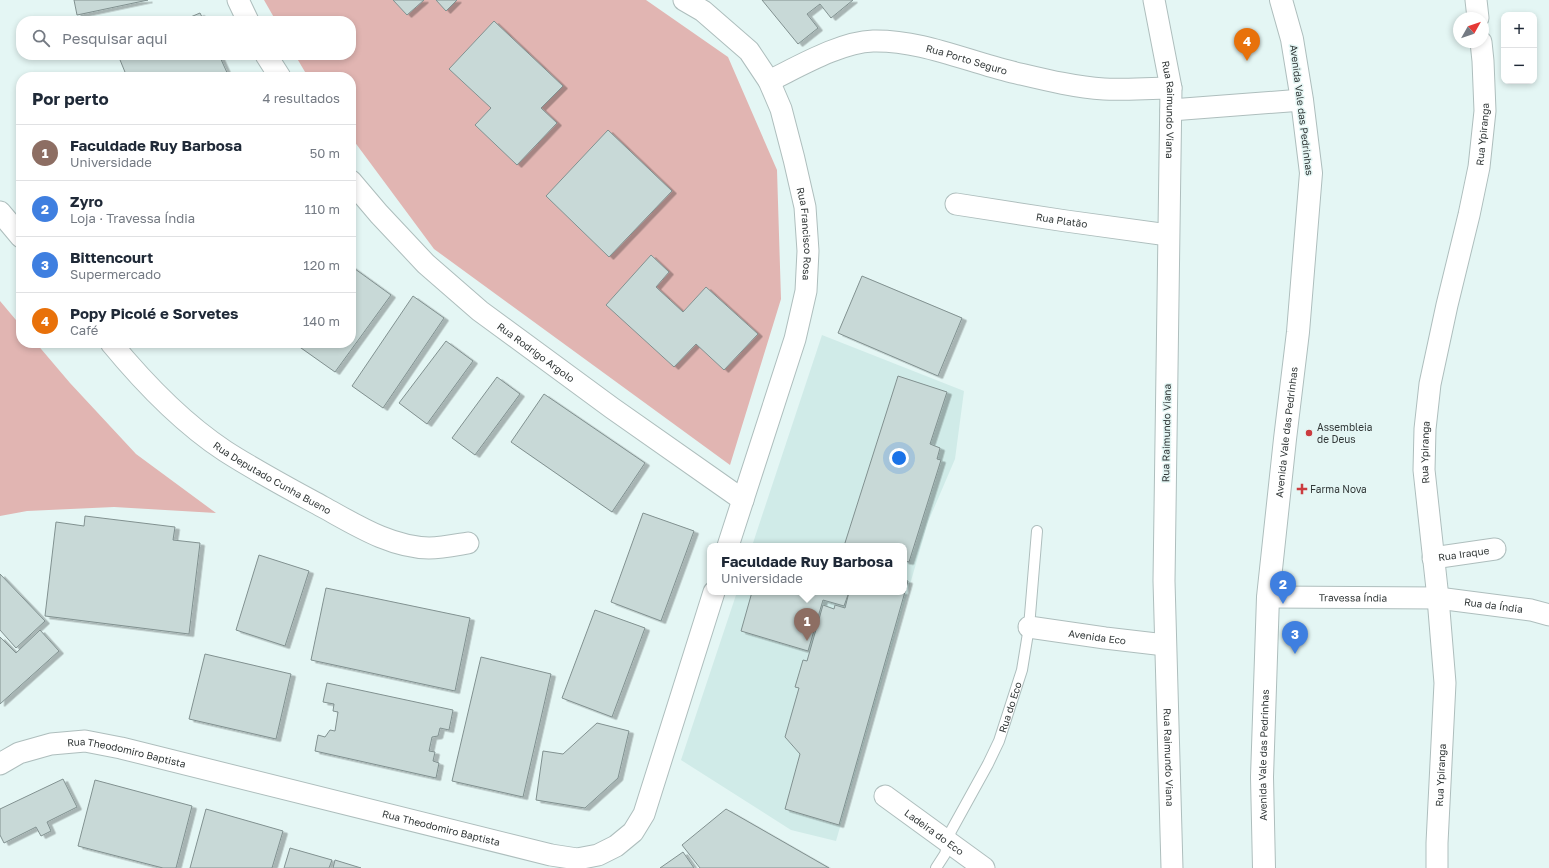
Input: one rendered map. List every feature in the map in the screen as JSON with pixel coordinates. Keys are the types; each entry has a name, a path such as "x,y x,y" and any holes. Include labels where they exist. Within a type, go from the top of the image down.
{"street":[{"path":"238,0 246,16"},
{"name":"Rua Francisco Rosa","path":"684,0 703,11 749,51 768,81 780,109 794,159 805,207 808,251 806,291 795,339 743,500"},
{"name":"Rua Raimundo Viana","path":"1154,0 1171,88 1164,581 1172,868"},
{"name":"Avenida Vale das Pedrinhas","path":"1264,868 1262,777 1268,598 1298,332 1311,173 1302,100 1292,39 1281,0"},
{"path":"1476,0 1477,12"},
{"name":"Rua Porto Seguro","path":"768,81 843,47 872,41 907,44 1010,72 1054,82 1104,89 1171,88"},
{"name":"Rua Ypiranga","path":"1437,868 1445,683 1438,598 1424,470 1424,429 1430,384 1479,167 1484,111 1482,48"},
{"path":"269,60 277,72"},
{"path":"1171,110 1302,100"},
{"name":"Rua Rodrigo Argolo","path":"356,187 426,264 480,311 612,408 743,500"},
{"name":"Rua Platão","path":"956,204 1168,235"},
{"path":"0,212 16,231"},
{"name":"Rua Deputado Cunha Bueno","path":"115,348 150,387 173,410 225,451 273,480 376,536 408,545 430,548 468,543"},
{"path":"729,543 743,500"},
{"name":"Rua Iraque","path":"1433,558 1494,549"},
{"name":"Rua Theodomiro Baptista","path":"0,764 19,753 51,744 85,741 120,748 552,855 577,859 598,855 616,846 633,832 644,814 713,595"},
{"name":"Travessa Índia","path":"1268,598 1438,598"},
{"name":"Rua da Índia","path":"1438,598 1531,610 1549,615"},
{"name":"Avenida Eco","path":"1029,627 1165,645"},
{"name":"Ladeira do Eco","path":"885,796 984,868"}],"lane":[{"name":"Rua do Eco","path":"936,868 945,854 951,831 999,741 1022,670 1029,627 1037,531"}],"shaded area":[{"path":"264,0 646,0 728,57 777,170 781,299 730,465 434,249 356,144 356,72 305,72 298,60 356,60 356,16 273,16"},
{"path":"0,301 16,320 16,348 40,348 70,383 136,454 216,513 114,507 27,511 0,516"},
{"path":"822,335 964,391 955,459 928,522 907,595 907,543 753,543"},
{"path":"736,595 907,595 836,841 791,830 681,760"}],"building":[{"path":"74,0 148,0 77,15"},
{"path":"393,0 424,0 407,15"},
{"path":"436,0 457,0 446,11"},
{"path":"762,0 853,0 831,18 820,4 807,14 818,28 798,44"},
{"path":"200,13 202,16 193,16"},
{"path":"494,21 563,86 541,108 557,123 517,165 475,125 491,108 449,69"},
{"path":"120,60 221,60 227,72 125,72"},
{"path":"608,130 672,191 609,257 546,196"},
{"path":"651,255 669,272 656,287 683,312 706,287 758,334 724,370 696,344 674,367 606,305"},
{"path":"356,270 391,295 356,343"},
{"path":"862,276 962,318 938,376 838,333"},
{"path":"413,296 444,318 383,408 352,386"},
{"path":"446,341 473,361 427,424 399,403"},
{"path":"301,348 352,348 335,372"},
{"path":"898,376 947,392 930,444 940,448 937,459 941,460 909,562 907,562 907,543 845,543"},
{"path":"497,377 520,394 475,455 452,438"},
{"path":"544,394 645,463 612,512 511,442"},
{"path":"643,513 694,531 661,621 611,602"},
{"path":"85,516 175,527 173,540 200,543 189,634 45,616 56,522 84,526"},
{"path":"259,555 309,571 285,646 236,630"},
{"path":"0,574 45,621 16,648 0,630"},
{"path":"326,588 470,618 455,691 311,660"},
{"path":"751,595 848,595 844,606 823,600 808,651 741,631"},
{"path":"848,595 904,595 839,825 785,809 800,754 785,737 799,688 795,687 803,660 807,661 823,605 834,609 835,605 845,608"},
{"path":"595,610 645,628 612,717 562,698"},
{"path":"40,630 59,651 0,704 0,637 16,653"},
{"path":"205,654 291,674 276,739 189,719"},
{"path":"481,657 551,674 523,797 452,781"},
{"path":"327,683 453,710 449,730 440,728 438,736 432,737 429,751 435,752 433,761 439,763 436,778 315,751 318,735 325,737 330,730 335,731 338,712 333,711 334,704 323,702"},
{"path":"597,723 629,731 618,778 585,808 536,800 543,751 563,754"},
{"path":"63,779 77,807 47,822 51,831 41,836 36,827 4,843 0,835 0,809"},
{"path":"95,780 192,806 176,868 163,868 78,846"},
{"path":"206,809 283,831 272,868 190,868"},
{"path":"726,809 829,868 700,868 682,845"},
{"path":"290,848 332,860 329,868 284,868"},
{"path":"683,852 694,868 660,868"},
{"path":"335,860 361,868 333,868"}],"place":[{"name":"Popy Picolé e Sorvetes","path":"1247,61"},
{"name":"Assembleia de Deus","path":"1309,433"},
{"name":"Farma Nova","path":"1302,489"},
{"name":"Zyro","path":"1283,604"},
{"name":"Faculdade Ruy Barbosa","path":"807,641"},
{"name":"Bittencourt","path":"1295,654"}]}
